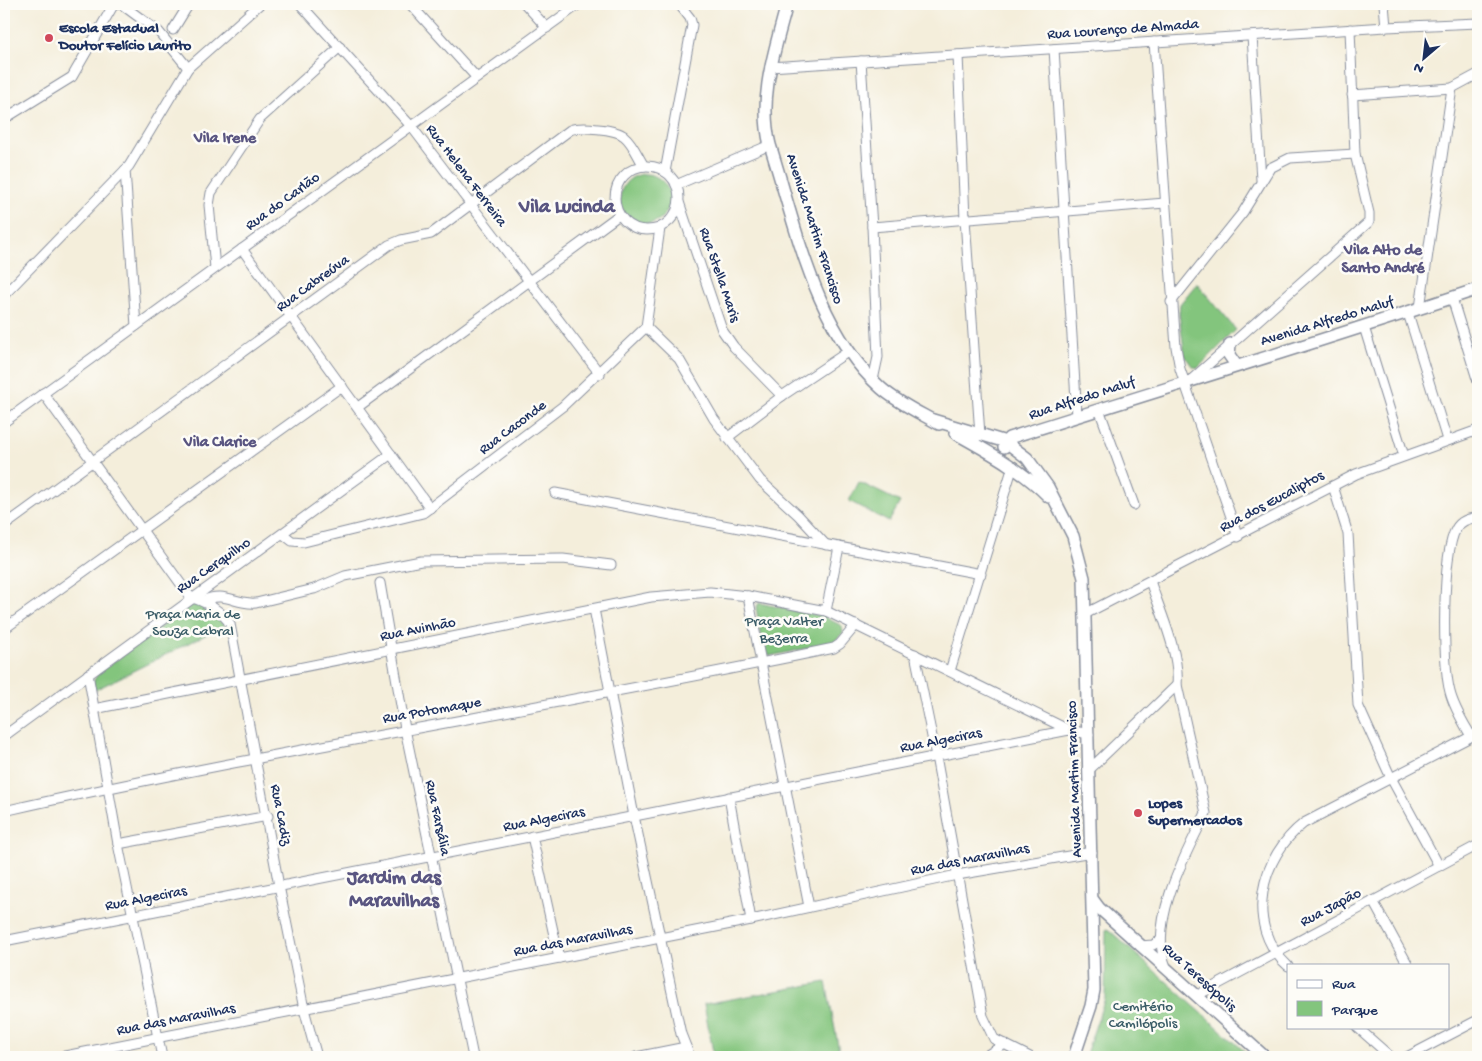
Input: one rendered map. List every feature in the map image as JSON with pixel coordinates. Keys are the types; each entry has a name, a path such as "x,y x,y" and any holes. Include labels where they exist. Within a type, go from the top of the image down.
{"main road":[{"name":"Avenida Martim Francisco","path":"787,4 770,68 765,106 770,145 816,288 834,330 848,351 873,380 900,401 933,420 976,439 1032,480 1055,504"},
{"name":"Avenida Alfredo Maluf","path":"1188,381 1364,327 1478,289"},
{"path":"1230,344 1229,355 1236,366"},
{"name":"Rua Alfredo Maluf","path":"1006,442 1009,438 1188,381"},
{"name":"Avenida Martim Francisco","path":"976,439 1006,442 1027,458 1048,487 1078,548 1084,578 1094,928 1093,1002 1074,1057"},
{"path":"1001,458 1006,442"},
{"name":"Rua Teresópolis","path":"1093,900 1098,908 1265,1057"},
{"path":"1094,928 1104,921 1114,922"}],"street":[{"path":"4,119 72,77 114,4"},
{"path":"121,4 159,32 188,68"},
{"path":"173,30 190,4"},
{"path":"4,295 125,170 138,153 188,68 260,4"},
{"name":"Rua Helena Ferreira","path":"300,4 411,126 600,374"},
{"path":"410,4 477,78"},
{"path":"525,4 547,28"},
{"name":"Rua do Carlão","path":"4,422 579,4"},
{"path":"665,172 692,25 690,18 679,4"},
{"path":"1384,4 1386,27"},
{"name":"Rua Lourenço de Almada","path":"770,68 1350,29 1478,23"},
{"path":"1188,381 1369,222 1369,213 1355,154 1350,29"},
{"path":"1252,36 1261,180"},
{"path":"1154,42 1171,302 1176,346 1238,537"},
{"path":"215,268 209,205 211,193 260,119 340,47"},
{"path":"1054,49 1077,416"},
{"path":"958,55 976,439"},
{"path":"861,62 872,226 878,357 873,380"},
{"path":"1352,95 1452,88 1478,74"},
{"path":"1420,308 1452,88"},
{"name":"Rua Cabreúva","path":"4,526 389,245 401,240 431,234 575,128 622,134 629,141 644,166"},
{"path":"676,185 770,145"},
{"path":"1171,302 1243,212 1270,168 1284,160 1355,154"},
{"path":"644,166 655,167 665,172 676,185 679,202 673,218 660,228 647,231 637,229 625,222 619,215 614,198 618,182 628,172 644,166"},
{"path":"125,170 136,326"},
{"name":"Rua Stella Maris","path":"679,202 722,330 734,347 782,396"},
{"path":"872,226 1165,203"},
{"path":"358,407 619,215"},
{"path":"660,228 646,327 679,359 727,438 760,480 826,545"},
{"path":"242,249 430,508"},
{"path":"1452,298 1478,382"},
{"path":"1408,312 1447,440"},
{"name":"Rua Caconde","path":"283,534 292,541 304,542 411,517 430,508 543,423 600,374 646,327"},
{"path":"1364,327 1404,456"},
{"path":"727,438 782,396 848,351"},
{"path":"4,628 342,386"},
{"path":"43,393 191,598"},
{"path":"1099,409 1134,505"},
{"name":"Rua dos Eucaliptos","path":"1085,614 1238,537 1356,474 1478,430"},
{"name":"Rua Cerquilho","path":"4,736 391,454"},
{"path":"950,671 1013,466"},
{"path":"1333,486 1348,534 1358,705 1391,778 1439,866"},
{"path":"555,493 981,574"},
{"path":"1287,965 1277,953 1266,928 1262,906 1265,881 1275,855 1291,833 1304,823 1475,735 1454,703 1448,683 1444,638 1446,589 1454,534 1462,522 1478,517"},
{"path":"826,611 839,547"},
{"path":"202,601 218,596 232,598 248,604 256,603 314,589 345,576 436,559 563,558 611,565"},
{"path":"1150,581 1173,650 1178,685 1206,813 1170,889 1161,940 1162,958 1167,970"},
{"name":"Rua Farsália","path":"380,583 405,729 473,1057"},
{"name":"Rua Avinhão","path":"94,709 685,592 710,592 748,596 826,611 856,624 1069,730"},
{"path":"748,596 809,907"},
{"name":"Rua Cadiz","path":"191,598 202,601 225,617 230,624 254,758 268,816 279,886 304,1009 317,1057"},
{"path":"594,610 612,693 634,816 681,1034 690,1057"},
{"name":"Rua Potomaque","path":"4,811 254,758 405,729 612,693 761,663 838,646 856,624"},
{"path":"915,654 936,756 983,1016 991,1036 1030,1057"},
{"path":"88,674 107,788 162,1057"},
{"path":"1090,769 1178,685"},
{"name":"Rua Algeciras","path":"4,941 1069,730 1089,734"},
{"path":"729,797 751,920"},
{"path":"118,844 268,816"},
{"path":"532,836 559,958"},
{"name":"Rua Japão","path":"1196,996 1478,845"},
{"name":"Rua das Maravilhas","path":"60,1057 751,920 957,874 1092,852"},
{"path":"1373,901 1407,964"},
{"path":"1140,946 1153,945 1161,940"},
{"path":"1406,1057 1446,1031 1478,1020"},
{"path":"1358,1028 1391,1057"},
{"path":"984,1057 1005,1044"},
{"path":"636,1057 686,1047"}],"green space":[{"path":"645,174 655,176 663,181 668,189 670,199 668,209 663,217 655,222 645,224 635,222 627,217 622,209 620,199 622,189 627,181 635,176"},
{"path":"1197,283 1236,330 1198,368 1192,366 1185,356 1179,314 1180,304"},
{"path":"859,482 900,502 889,522 849,501"},
{"name":"Praça Valter Bezerra","path":"759,603 823,616 842,626 843,633 833,643 770,656 764,649 756,608"},
{"name":"Praça Maria de Souza Cabral","path":"191,604 198,604 225,625 95,690 93,682 98,673"},
{"name":"Cemitério Camilópolis","path":"1106,929 1251,1057 1085,1057 1105,998"},
{"path":"826,982 840,1056 714,1057 704,1004"}],"place":[{"name":"Escola Estadual Doutor Felício Laurito","path":"49,38"},
{"name":"Lopes Supermercados","path":"1138,813"}],"district":[{"name":"Vila Irene","path":"225,139"},
{"name":"Vila Lucinda","path":"567,208"},
{"name":"Vila Alto de Santo André","path":"1383,260"},
{"name":"Vila Clarice","path":"220,443"},
{"name":"Jardim das Maravilhas","path":"394,890"}]}
